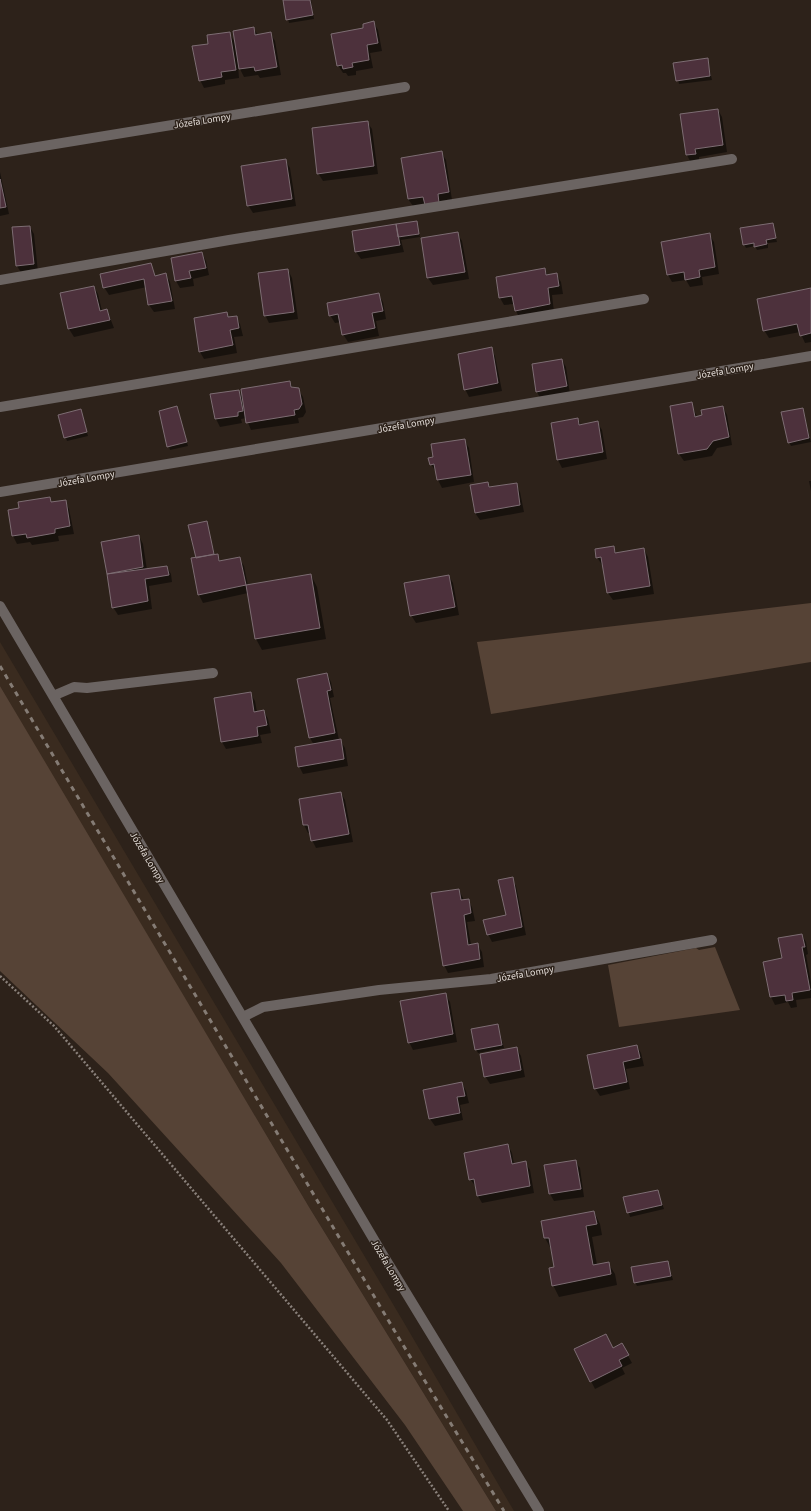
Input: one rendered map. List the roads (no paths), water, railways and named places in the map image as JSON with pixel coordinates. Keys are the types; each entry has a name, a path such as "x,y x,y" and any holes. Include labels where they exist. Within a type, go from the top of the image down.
{"street":[{"name":"Józefa Lompy","path":"0,153 405,87"},
{"path":"0,280 229,240 732,159"},
{"path":"0,407 644,299"},
{"name":"Józefa Lompy","path":"0,492 811,356"},
{"name":"Józefa Lompy","path":"0,606 383,1255 539,1511"},
{"path":"53,696 74,687 87,688 213,673"},
{"name":"Józefa Lompy","path":"243,1017 263,1007 379,990 491,979 712,940"}],"railway":[{"path":"0,666 400,1340 504,1511"}]}
